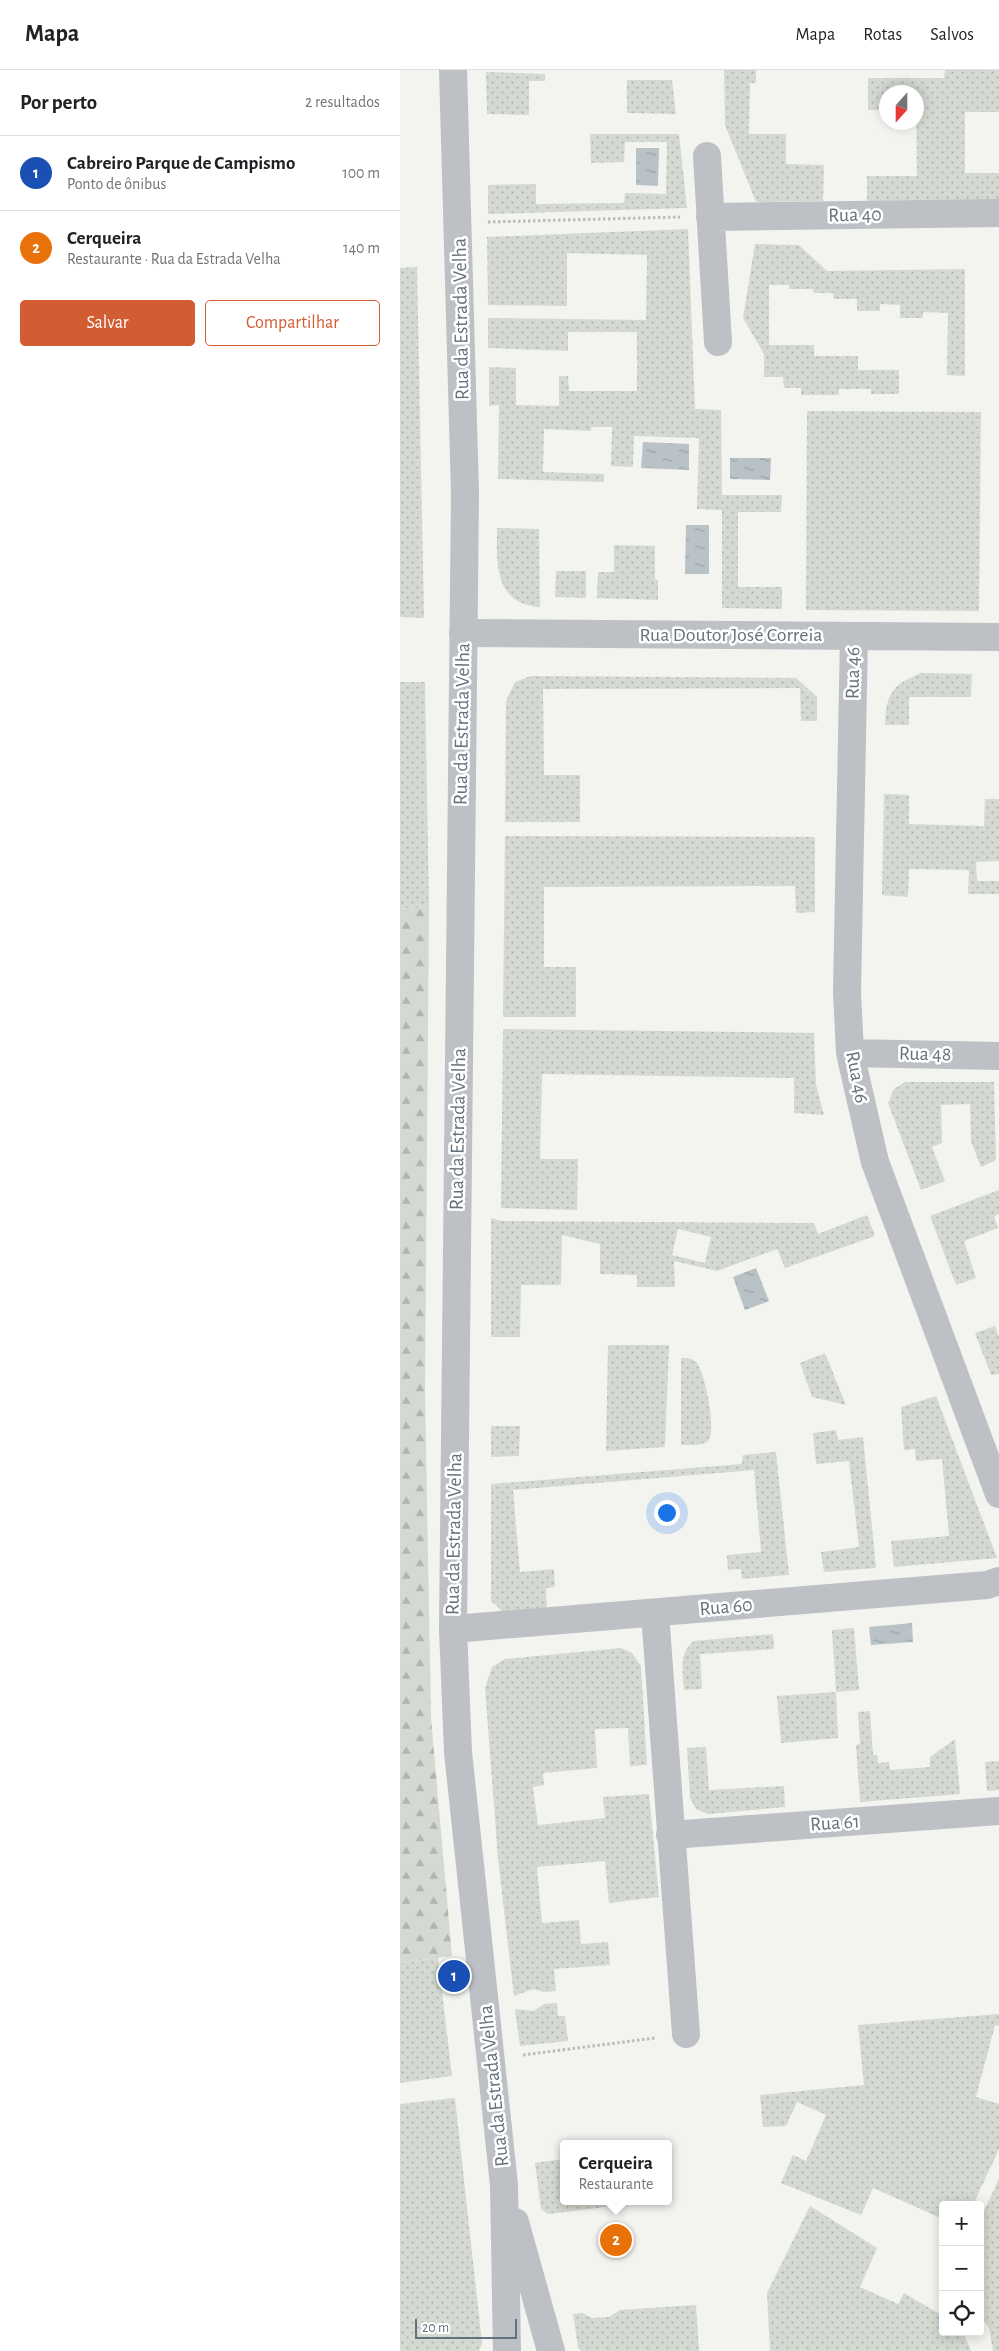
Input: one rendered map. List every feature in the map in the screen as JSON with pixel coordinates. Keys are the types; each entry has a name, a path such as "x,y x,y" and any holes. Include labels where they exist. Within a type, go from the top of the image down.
{"street":[{"name":"Rua da Estrada Velha","path":"453,70 465,494 453,1629 458,1752 504,2185 508,2351"},
{"path":"707,156 718,342"},
{"name":"Rua 40","path":"710,217 999,213"},
{"name":"Rua Doutor José Correia","path":"463,633 999,637"},
{"name":"Rua 46","path":"854,636 847,992 850,1053 875,1162 999,1494"},
{"name":"Rua 48","path":"850,1053 999,1056"},
{"name":"Rua 60","path":"453,1629 987,1585 999,1581"},
{"path":"654,1613 686,2034"},
{"name":"Rua 61","path":"670,1835 999,1811"},
{"name":"Rua da Estrada Velha","path":"504,2185 551,2351"}],"path":[{"path":"458,223 710,217"},
{"path":"491,2059 686,2034"}],"green space":[{"path":"724,70 756,70 756,83 750,83 749,134 786,134 786,164 824,165 823,201 756,202 725,125"},
{"path":"945,70 999,70 999,112 965,112 965,173 999,173 999,200 867,201 867,176 917,176 916,130 924,130 924,85 879,85 879,110 868,110 868,78 944,78"},
{"path":"486,72 545,74 545,81 529,81 529,115 487,114"},
{"path":"627,80 672,80 676,114 627,113"},
{"path":"590,134 679,134 687,208 488,214 488,185 536,184 536,204 624,203 625,193 666,194 667,142 625,142 624,162 591,163"},
{"path":"688,229 695,409 721,410 722,495 782,495 781,512 738,512 738,587 782,587 782,609 722,608 722,510 697,509 699,438 634,436 633,467 611,466 612,427 591,427 591,431 544,429 543,472 604,474 604,482 498,479 499,405 489,406 489,367 516,368 516,405 559,406 559,376 568,376 569,391 637,391 637,332 568,332 568,351 488,348 488,318 646,320 647,255 567,253 567,306 488,305 487,237"},
{"path":"755,244 799,245 827,271 965,269 965,376 947,375 948,313 923,312 923,318 900,318 900,305 880,304 880,311 857,311 857,299 834,299 833,293 814,293 813,289 789,289 789,285 769,285 769,345 814,345 814,356 858,356 858,370 899,370 899,394 871,394 871,389 839,389 839,395 801,395 801,388 784,388 783,377 764,377 764,354 743,318"},
{"path":"417,267 424,618 400,617 400,268"},
{"path":"807,411 981,412 979,611 806,610"},
{"path":"497,528 539,529 540,607 525,604 513,598 506,590 498,567"},
{"path":"614,545 655,546 655,579 658,580 658,600 597,598 598,572 614,572"},
{"path":"556,571 586,571 586,598 555,597"},
{"path":"921,673 972,674 971,697 909,697 909,725 885,725 887,705 893,692 903,682"},
{"path":"531,676 796,678 817,697 817,721 801,721 800,688 543,689 544,775 580,775 580,822 505,822 506,701 515,682"},
{"path":"400,682 425,682 429,907 400,909"},
{"path":"884,794 909,795 909,824 984,826 985,799 999,799 999,861 976,862 977,881 999,881 999,894 968,894 969,870 909,869 908,897 882,895"},
{"path":"505,836 815,837 815,912 796,913 795,886 544,887 544,967 576,967 576,1017 503,1017"},
{"path":"429,907 425,1392 431,1718 452,1956 400,1963 400,909"},
{"path":"503,1029 814,1033 816,1085 824,1115 794,1113 794,1078 542,1074 540,1159 578,1159 577,1210 501,1208"},
{"path":"905,1082 994,1082 996,1160 981,1167 971,1141 970,1104 941,1105 942,1143 932,1147 945,1181 921,1190 888,1103 894,1089"},
{"path":"999,1190 999,1214 994,1216 998,1228 964,1241 976,1278 956,1285 930,1216"},
{"path":"867,1215 875,1236 785,1268 777,1249 717,1271 674,1261 675,1287 637,1287 637,1275 600,1274 600,1244 562,1235 561,1285 521,1285 520,1337 491,1337 491,1218 501,1221 814,1223 818,1234","holes":["678,1229 711,1237 705,1263 672,1255"]},
{"path":"995,1326 999,1337 999,1374 991,1375 975,1333"},
{"path":"608,1345 669,1345 665,1447 606,1451"},
{"path":"825,1353 846,1405 812,1397 800,1363"},
{"path":"681,1358 691,1359 696,1362 706,1389 711,1415 711,1427 708,1441 702,1444 681,1445"},
{"path":"936,1396 997,1558 894,1567 891,1541 949,1536 942,1459 916,1461 915,1449 904,1450 901,1407"},
{"path":"491,1426 520,1426 519,1456 491,1457"},
{"path":"836,1430 838,1440 863,1437 876,1568 824,1572 821,1552 859,1547 849,1461 816,1464 813,1433"},
{"path":"776,1452 789,1575 742,1579 741,1569 728,1570 727,1555 761,1552 754,1470 513,1490 520,1572 554,1569 555,1587 546,1588 547,1610 503,1612 491,1601 491,1484 742,1464 743,1455"},
{"path":"854,1628 859,1690 836,1692 832,1630"},
{"path":"773,1634 774,1649 700,1654 702,1689 684,1690 684,1657 689,1646 694,1641"},
{"path":"621,1648 632,1653 641,1666 647,1765 630,1766 628,1728 595,1729 597,1768 543,1773 544,1785 533,1787 538,1825 605,1818 603,1797 649,1794 659,1897 609,1903 605,1861 537,1867 542,1923 579,1920 581,1944 608,1942 610,1965 554,1969 556,1991 544,1992 533,1989 514,1996 498,1859 485,1688 492,1667 505,1659"},
{"path":"836,1692 838,1738 781,1743 777,1696"},
{"path":"870,1711 873,1755 877,1755 878,1763 889,1762 890,1770 930,1767 930,1757 955,1739 960,1794 860,1802 856,1745 860,1744 858,1712"},
{"path":"706,1747 709,1790 784,1786 785,1807 708,1814 696,1809 690,1798 687,1748"},
{"path":"999,1761 999,1790 987,1791 985,1762"},
{"path":"438,1958 452,2076 400,2083 400,1963"},
{"path":"557,2003 558,2016 565,2016 568,2041 520,2046 515,2009 534,2011 544,2004"},
{"path":"999,2014 999,2026 995,2025 976,2097 999,2104 999,2149 975,2201 939,2201 939,2217 873,2188 861,2215 781,2183 793,2155 806,2161 826,2115 797,2102 786,2126 763,2127 760,2095 864,2085 858,2025"},
{"path":"455,2098 482,2343 479,2351 400,2351 400,2104"},
{"path":"560,2159 560,2205 622,2205 548,2214 541,2209 535,2163"},
{"path":"999,2179 999,2351 993,2351 989,2328 984,2321 984,2211"},
{"path":"810,2206 877,2248 860,2287 898,2304 904,2293 939,2314 939,2336 965,2336 971,2351 770,2351 767,2293"},
{"path":"696,2305 699,2351 581,2351 578,2347 573,2314 582,2313 592,2318 609,2317 620,2310"}],"water":[{"path":"636,148 659,148 658,186 636,185"},
{"path":"643,442 689,444 689,470 641,468"},
{"path":"730,458 771,458 770,480 730,479"},
{"path":"686,525 709,525 709,574 685,574"},
{"path":"756,1268 769,1301 745,1310 733,1277"},
{"path":"912,1623 913,1642 871,1645 869,1627"}],"place":[{"name":"Cabreiro Parque de Campismo","path":"454,1976"},
{"name":"Cerqueira","path":"616,2240"}]}
